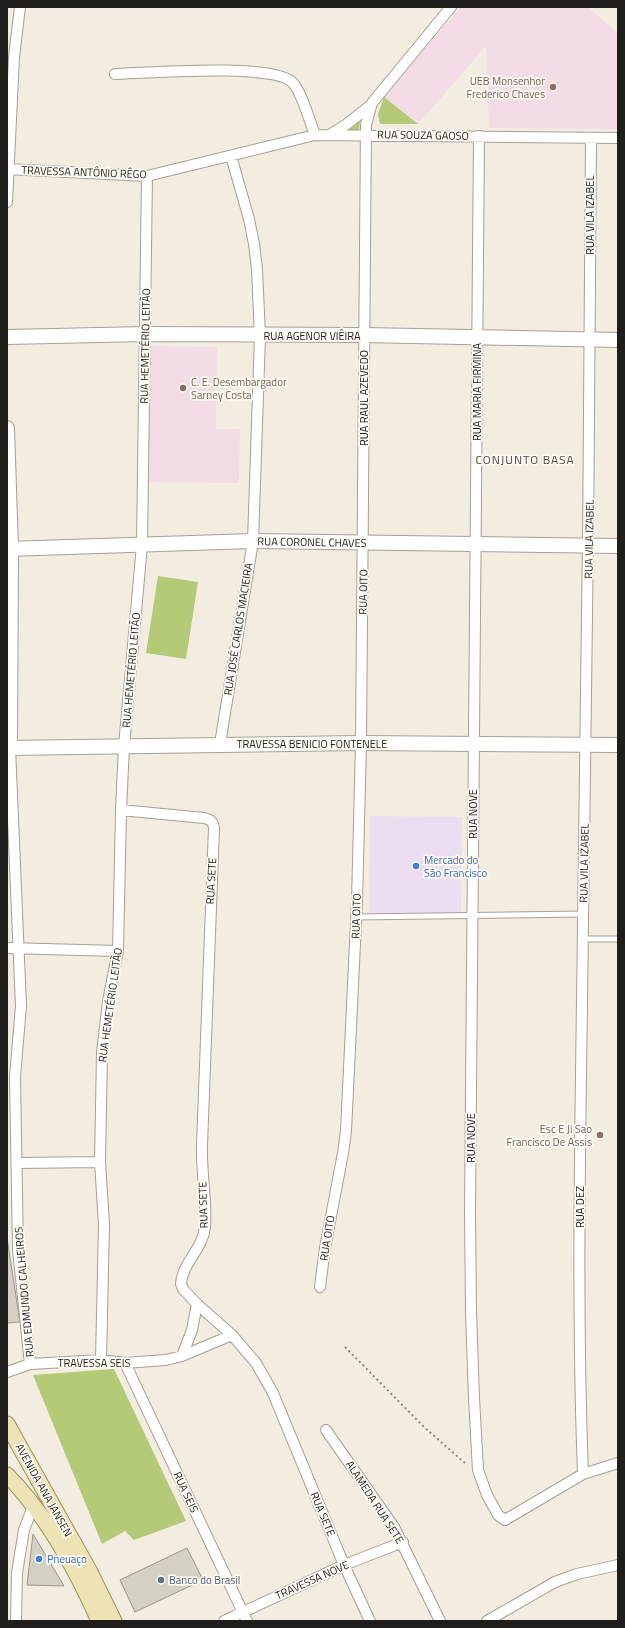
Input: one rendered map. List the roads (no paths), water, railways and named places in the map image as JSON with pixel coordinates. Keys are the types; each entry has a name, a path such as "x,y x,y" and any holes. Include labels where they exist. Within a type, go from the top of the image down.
{"main road":[{"name":"AVENIDA ANA JANSEN","path":"7,1424 90,1572 114,1621"},
{"name":"AVENIDA ANA JANSEN","path":"7,1475 33,1506 53,1534 74,1570 99,1621"}],"street":[{"path":"7,202 7,169 14,57 20,7"},
{"path":"330,134 347,124 372,103 449,8"},
{"path":"115,74 253,71 285,77 298,89 315,135"},
{"name":"RUA RAUL AZEVEDO","path":"364,543 365,134 372,103"},
{"name":"RUA SOUZA GAOSO","path":"231,156 315,135 330,134 618,138"},
{"name":"RUA MARIA FIRMINA","path":"474,745 479,136"},
{"name":"RUA VILA IZABEL","path":"583,939 589,546 591,138"},
{"name":"TRAVESSA ANTÔNIO RÊGO","path":"7,169 147,176 231,156"},
{"name":"RUA JOSÉ CARLOS MACIEIRA","path":"220,744 253,541 260,336 257,269 254,244 249,219 231,156"},
{"name":"RUA HEMETÉRIO LEITÃO","path":"101,1360 104,1225 100,1162 102,1053 108,1001 118,951 120,810 124,746 142,545 147,176"},
{"name":"RUA AGENOR VIÊIRA","path":"7,337 145,334 477,337 618,340"},
{"name":"RUA EDMUNDO CALHEIROS","path":"7,428 9,549 9,748 21,1006 15,1077 12,1150 17,1163 18,1250 30,1364"},
{"name":"RUA CORONEL CHAVES","path":"9,549 253,541 618,546"},
{"name":"RUA OITO","path":"320,1287 325,1248 346,1131 356,917 361,743 364,543"},
{"name":"TRAVESSA BENICIO FONTENELE","path":"9,748 361,743 618,745"},
{"name":"RUA NOVE","path":"474,745 471,1296 478,1470 488,1495 498,1514 503,1520 508,1519 583,1474"},
{"name":"RUA SETE","path":"120,810 210,819 213,822 214,828 207,961 201,1162 205,1225 202,1242 183,1273 180,1284 197,1304 232,1335 256,1363 273,1393 344,1566 370,1621"},
{"name":"RUA DEZ","path":"583,939 579,1145 583,1474"},
{"path":"7,948 118,951"},
{"path":"17,1163 100,1162"},
{"path":"182,1356 192,1330 197,1304"},
{"name":"TRAVESSA SEIS","path":"7,1372 30,1364 101,1360 125,1363 166,1360 182,1356 232,1335"},
{"name":"RUA SEIS","path":"125,1363 245,1616"},
{"name":"ALAMEDA RUA SETE","path":"326,1430 403,1542 440,1621"},
{"path":"583,1474 618,1463"},
{"path":"16,1621 12,1572 24,1530 33,1506"},
{"name":"TRAVESSA NOVE","path":"224,1621 245,1616 344,1566 403,1542"},
{"path":"487,1621 514,1607 555,1582 577,1574 618,1565"}],"lane":[{"path":"356,917 583,914"},
{"path":"583,939 618,939"}],"place":[{"name":"UEB Monsenhor Frederico Chaves","path":"553,87"},
{"name":"C. E. Desembargador Sarney Costa","path":"183,388"},
{"name":"Mercado do São Francisco","path":"416,866"},
{"name":"Esc E Ji Sao Francisco De Assis","path":"600,1135"},
{"name":"Pneuaço","path":"39,1559"},
{"name":"Banco do Brasil","path":"161,1580"}],"district":[{"name":"CONJUNTO BASA","path":"525,460"}]}
